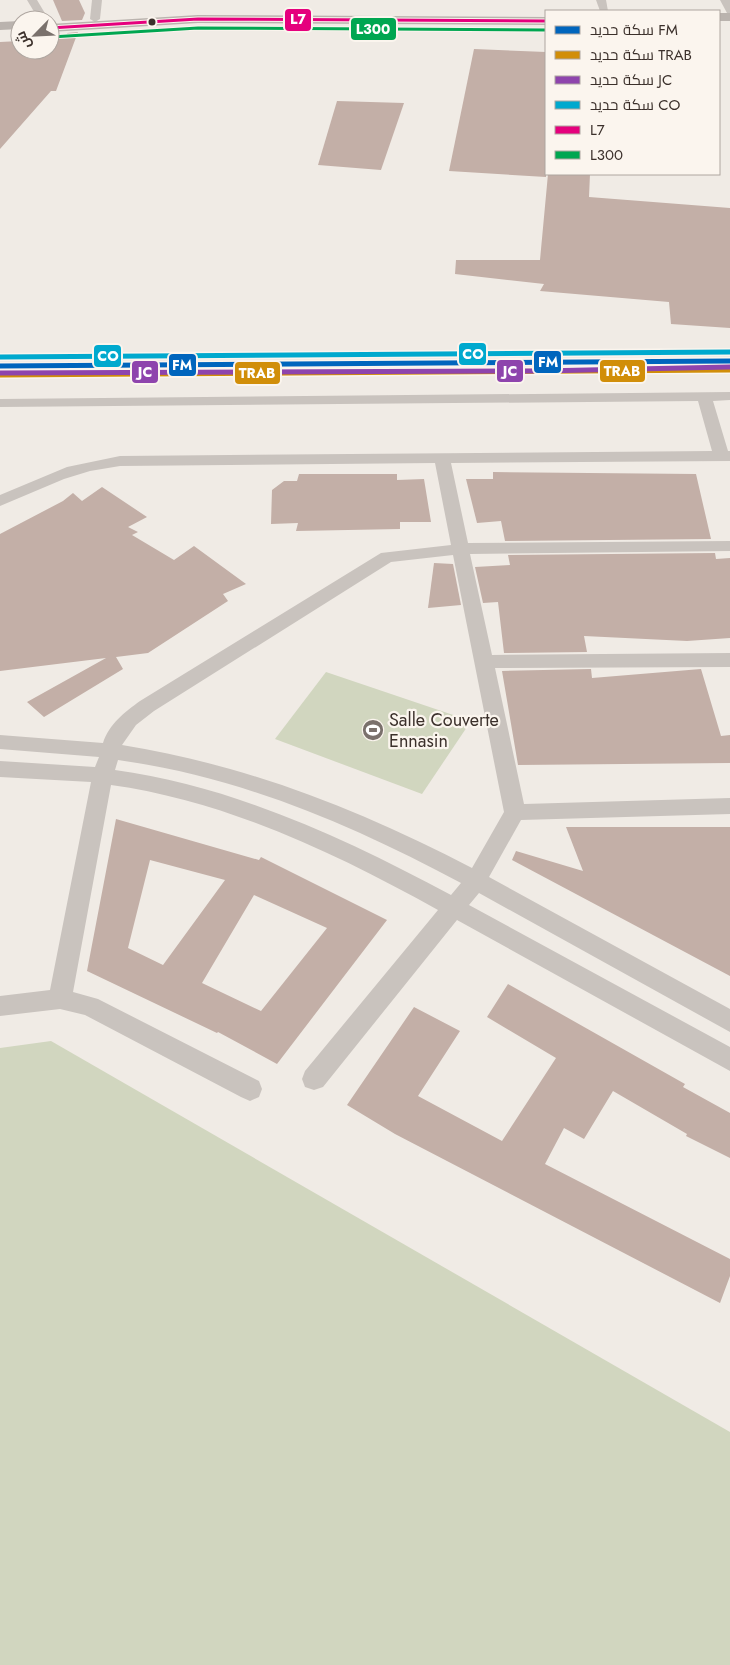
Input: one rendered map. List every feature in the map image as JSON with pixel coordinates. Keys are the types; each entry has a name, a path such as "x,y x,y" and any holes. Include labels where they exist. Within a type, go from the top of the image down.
{"street":[{"path":"95,19 98,0"},
{"path":"725,0 730,11"},
{"path":"60,21 203,13 545,21"},
{"path":"60,27 198,19 311,16 545,15"},
{"path":"0,501 64,471 91,464 120,461 725,456 704,396"},
{"path":"0,403 730,396"},
{"path":"314,1079 476,880 515,812 442,459"},
{"path":"60,999 103,775 110,750 115,737 129,720 147,706 379,560 400,554 460,549 730,546"},
{"path":"484,662 730,660"},
{"path":"0,742 110,750 220,773 293,796 362,824 476,880 730,1021"},
{"path":"0,768 103,775 159,786 215,802 314,838 455,907 730,1060"},
{"path":"515,812 730,806"},
{"path":"0,1006 60,999 90,1006 250,1089"}],"green space":[{"name":"Salle Couverte Ennasin","path":"326,672 471,721 422,794 275,739"},
{"path":"51,1041 730,1432 730,1665 0,1665 0,1048"}],"building":[{"path":"53,0 79,0 85,13 82,20 62,21 60,10 57,10"},
{"path":"78,32 56,91 51,91 0,149 0,42 10,42 10,60 60,60 60,37 69,37 67,33"},
{"path":"474,49 545,52 546,177 449,171"},
{"path":"337,101 404,103 381,170 318,165"},
{"path":"548,175 590,175 589,197 730,208 730,328 671,324 669,302 540,291 544,284 455,274 456,260 540,260"},
{"path":"493,472 696,474 711,539 505,541 501,521 477,523 466,479 493,479"},
{"path":"299,474 397,474 397,480 424,479 431,522 400,522 400,529 296,531 298,523 271,524 272,490 284,481 297,481"},
{"path":"102,487 147,517 128,527 138,532 132,535 174,560 194,546 246,584 223,594 228,601 148,653 116,657 123,669 44,717 27,702 106,658 0,671 0,534 63,501 73,493 82,501"},
{"path":"715,553 716,559 730,558 730,638 687,641 584,636 587,652 504,653 498,602 483,603 475,567 510,565 508,555"},
{"path":"434,563 453,564 461,605 428,608"},
{"path":"591,669 592,678 701,669 721,736 730,735 730,763 518,765 502,671"},
{"path":"116,819 259,860 261,857 387,920 277,1064 218,1032 87,971","holes":["150,860 225,880 163,965 128,948","254,895 327,928 261,1011 202,983"]},
{"path":"566,827 730,827 730,976 512,860 516,851 583,871"},
{"path":"508,984 685,1084 683,1087 730,1113 730,1158 686,1136 687,1134 613,1091 584,1139 564,1128 545,1164 730,1259 730,1276 720,1303 395,1134 347,1105 414,1007 460,1031 418,1096 502,1141 556,1058 487,1017"}],"rail line":[{"name":"CO","path":"0,357 730,352"},
{"name":"FM","path":"0,366 730,361"},
{"name":"JC","path":"0,373 540,371 730,367"},
{"name":"TRAB","path":"0,375 730,370"}],"transit line":[{"name":"L7","path":"60,27 198,19 545,21"},
{"name":"L300","path":"60,36 198,28 545,30"}],"place":[{"name":"Salle Couverte Ennasin","path":"373,730"}]}
